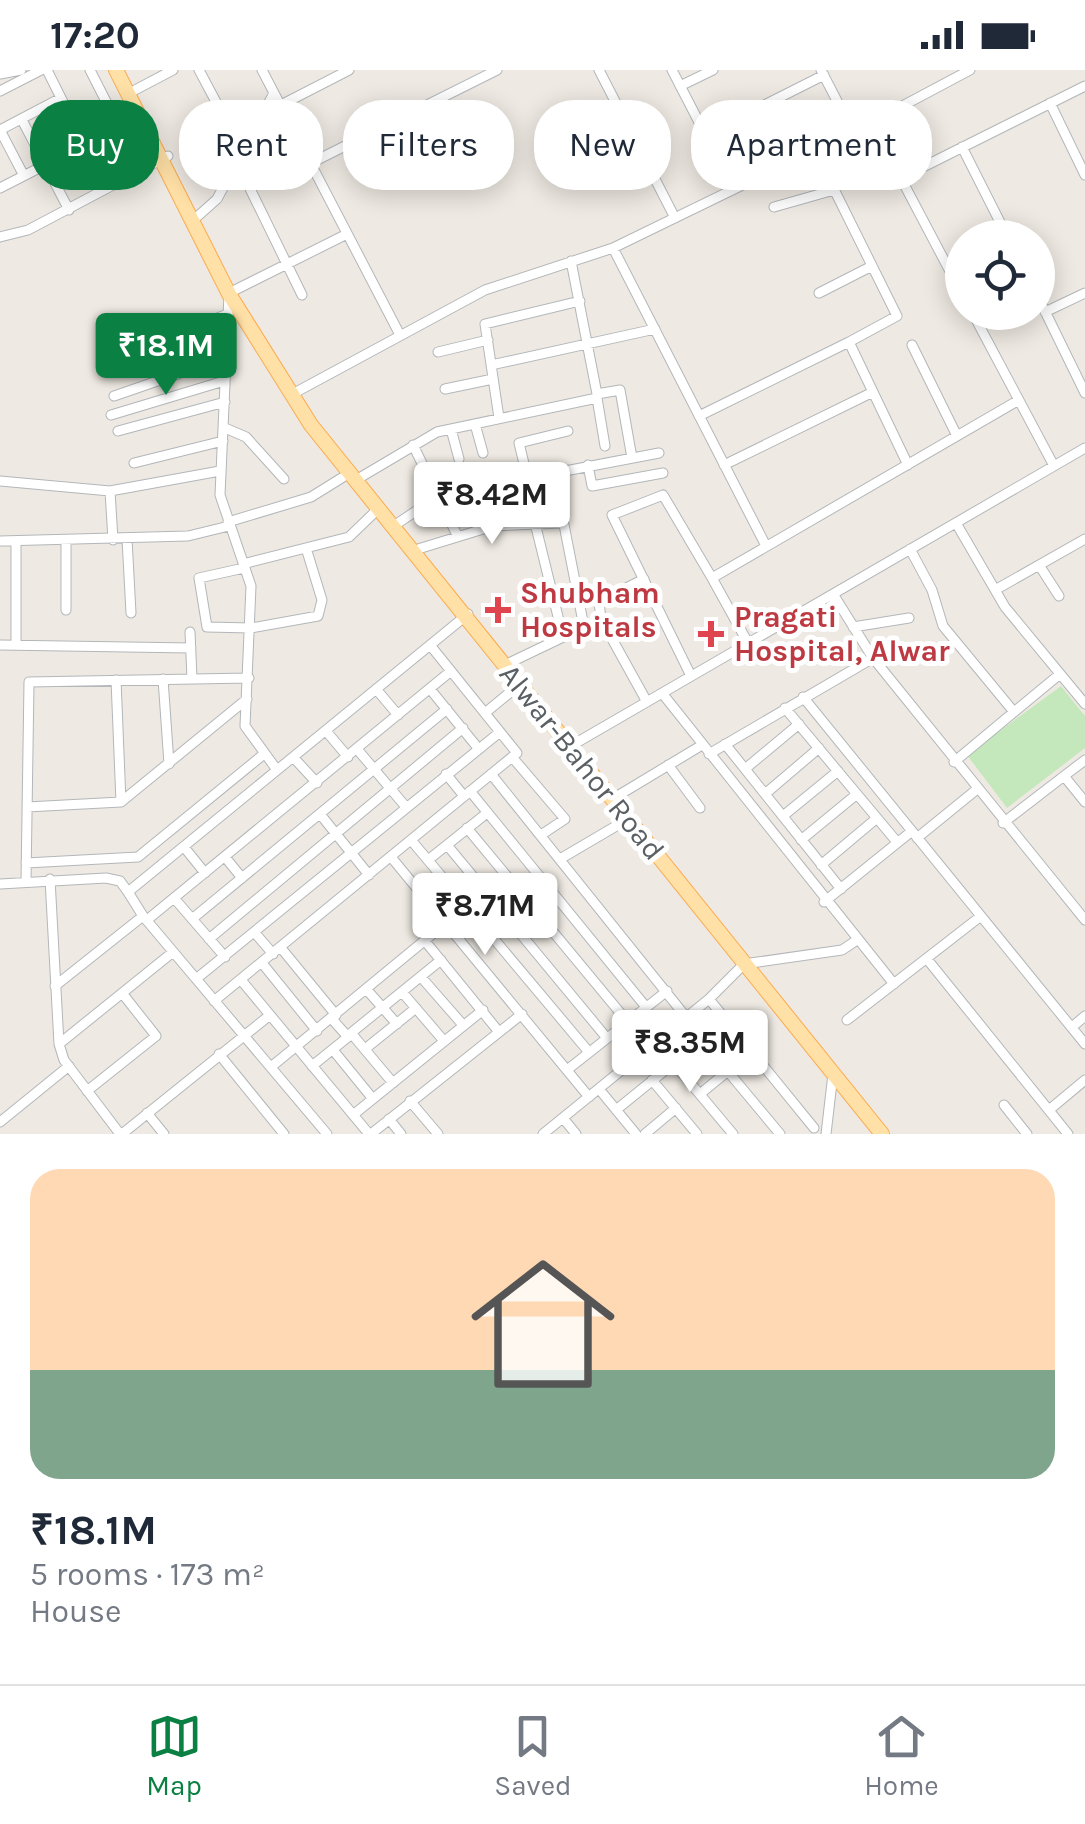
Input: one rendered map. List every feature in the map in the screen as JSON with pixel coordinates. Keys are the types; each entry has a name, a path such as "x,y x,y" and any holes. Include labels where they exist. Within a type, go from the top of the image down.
{"main road":[{"name":"Alwar-Bahor Road","path":"116,70 198,216 232,292 377,510 511,662 628,819 891,1134"},
{"name":"Alwar-Bahor Road","path":"126,70 165,158 282,382 354,476 398,523 519,685 619,794 882,1134"}],"street":[{"path":"0,74 21,70"},
{"path":"0,91 44,70 61,98 0,130 24,174"},
{"path":"90,70 105,100"},
{"path":"136,90 173,70"},
{"path":"199,70 215,100"},
{"path":"262,70 278,100"},
{"path":"288,100 348,70"},
{"path":"323,157 497,70"},
{"path":"598,70 675,218"},
{"path":"672,70 691,107"},
{"path":"680,86 713,70"},
{"path":"914,100 970,70"},
{"path":"770,100 822,73 836,100"},
{"path":"932,162 1085,86"},
{"path":"270,100 274,93"},
{"path":"1050,103 1085,175"},
{"path":"22,120 30,135"},
{"path":"1072,148 1085,142"},
{"path":"962,147 999,220"},
{"path":"159,161 165,158"},
{"path":"0,188 30,171"},
{"path":"323,186 400,335"},
{"path":"58,190 69,210"},
{"path":"0,237 28,230 106,190"},
{"path":"198,216 213,204 221,190"},
{"path":"251,190 302,294"},
{"path":"298,391 485,290 614,248 729,190"},
{"path":"700,416 898,316 834,190 774,207"},
{"path":"907,190 945,262"},
{"path":"276,770 245,726 251,586 220,496 225,428 225,315 232,292 348,234"},
{"path":"614,248 766,546"},
{"path":"571,261 590,346 605,446"},
{"path":"819,293 872,266"},
{"path":"1055,307 1085,292"},
{"path":"499,418 485,324 580,301"},
{"path":"115,360 225,315"},
{"path":"491,365 655,329"},
{"path":"1055,329 1080,370 1085,392"},
{"path":"982,330 1054,466"},
{"path":"438,352 488,340"},
{"path":"849,342 908,465"},
{"path":"912,344 958,436"},
{"path":"114,396 224,358"},
{"path":"446,389 493,380"},
{"path":"111,416 224,381"},
{"path":"0,542 188,536 311,497 412,445 451,430 620,390 632,458"},
{"path":"724,465 873,392"},
{"path":"712,578 1019,400"},
{"path":"118,431 225,402"},
{"path":"475,424 483,453"},
{"path":"225,428 246,436 284,479"},
{"path":"451,430 460,459"},
{"path":"527,476 519,443 568,430"},
{"path":"134,463 223,441"},
{"path":"412,445 457,535"},
{"path":"573,745 1085,448"},
{"path":"398,523 436,498 527,476 659,453"},
{"path":"588,465 592,486 663,473"},
{"path":"0,481 110,491 220,471"},
{"path":"557,489 584,627"},
{"path":"110,491 114,540"},
{"path":"691,676 612,516 664,496 748,643"},
{"path":"306,548 322,600 318,616 251,628 206,627 199,578 306,548 349,537 377,510"},
{"path":"418,549 457,535 535,522 561,523"},
{"path":"535,522 562,638"},
{"path":"956,523 995,590 1085,704"},
{"path":"127,539 131,612"},
{"path":"995,590 1085,539"},
{"path":"16,542 16,645"},
{"path":"66,542 66,610"},
{"path":"910,549 932,590 942,626 1014,712"},
{"path":"1039,565 1059,596"},
{"path":"644,579 599,602 601,619 646,702"},
{"path":"833,594 873,658 1085,920"},
{"path":"128,892 467,614"},
{"path":"853,627 909,618"},
{"path":"511,662 601,619"},
{"path":"190,632 192,679"},
{"path":"0,644 191,648"},
{"path":"214,1001 516,752 430,645"},
{"path":"619,794 668,765 725,744 873,658"},
{"path":"54,986 174,898 451,671"},
{"path":"954,762 1060,674"},
{"path":"26,882 28,682 249,678"},
{"path":"163,679 169,764"},
{"path":"116,680 121,802"},
{"path":"485,713 519,685"},
{"path":"376,689 398,715"},
{"path":"430,689 478,748"},
{"path":"662,693 824,902 894,984"},
{"path":"803,697 1085,1044"},
{"path":"27,807 121,802 246,699"},
{"path":"785,708 897,842"},
{"path":"192,919 446,709"},
{"path":"745,769 799,724"},
{"path":"209,938 463,728"},
{"path":"326,730 374,770 406,807"},
{"path":"196,979 500,732"},
{"path":"725,744 840,888"},
{"path":"764,794 819,748"},
{"path":"26,863 138,857 264,754"},
{"path":"293,757 317,783"},
{"path":"512,757 566,818 541,835"},
{"path":"1003,823 1085,760"},
{"path":"668,765 700,808"},
{"path":"783,816 838,771"},
{"path":"446,774 487,813 646,1007"},
{"path":"491,774 686,1017"},
{"path":"1064,776 1085,802"},
{"path":"824,902 897,842 976,790"},
{"path":"802,840 857,794"},
{"path":"428,860 487,813"},
{"path":"320,814 368,875"},
{"path":"822,865 877,818"},
{"path":"560,859 628,819"},
{"path":"468,828 627,1021"},
{"path":"411,840 588,1052"},
{"path":"448,844 606,1037"},
{"path":"184,847 204,873"},
{"path":"391,856 589,1097"},
{"path":"225,857 242,878"},
{"path":"258,866 298,896"},
{"path":"50,879 59,1044 69,1066 121,1134 270,1015"},
{"path":"0,884 50,879 120,881 145,918 327,1134"},
{"path":"174,898 225,957"},
{"path":"847,1020 981,916"},
{"path":"271,1068 446,922"},
{"path":"254,933 277,951 348,1037 312,1066"},
{"path":"425,940 499,1032"},
{"path":"543,1134 709,999 748,962 842,950 856,940"},
{"path":"59,1044 173,952"},
{"path":"927,958 1068,1134"},
{"path":"393,1083 352,1033 441,960"},
{"path":"262,963 316,1031"},
{"path":"421,977 463,1026"},
{"path":"241,980 370,1134 522,1014"},
{"path":"367,990 397,1024"},
{"path":"567,1070 667,991"},
{"path":"402,992 444,1041"},
{"path":"87,1091 156,1036 122,994"},
{"path":"709,999 809,1131 824,1119"},
{"path":"365,1049 416,1008"},
{"path":"353,1115 483,1010"},
{"path":"1072,1027 1085,1016"},
{"path":"701,1039 780,1134"},
{"path":"656,1042 733,1134"},
{"path":"333,1050 373,1099"},
{"path":"219,1054 284,1134"},
{"path":"616,1110 674,1063"},
{"path":"0,1122 69,1066"},
{"path":"700,1094 728,1071"},
{"path":"826,1134 824,1119 833,1074"},
{"path":"652,1080 698,1134"},
{"path":"1049,1110 1085,1080"},
{"path":"599,1089 636,1134"},
{"path":"410,1101 438,1134"},
{"path":"1004,1105 1027,1134"},
{"path":"646,1134 676,1108"},
{"path":"147,1113 164,1134"},
{"path":"562,1118 576,1134"},
{"path":"388,1120 401,1134"},
{"path":"656,1125 664,1134"}],"green space":[{"path":"1061,686 1085,716 1085,748 1007,808 967,755"}],"place":[{"name":"Shubham Hospitals","path":"498,610"},
{"name":"Pragati Hospital, Alwar","path":"711,634"}]}
